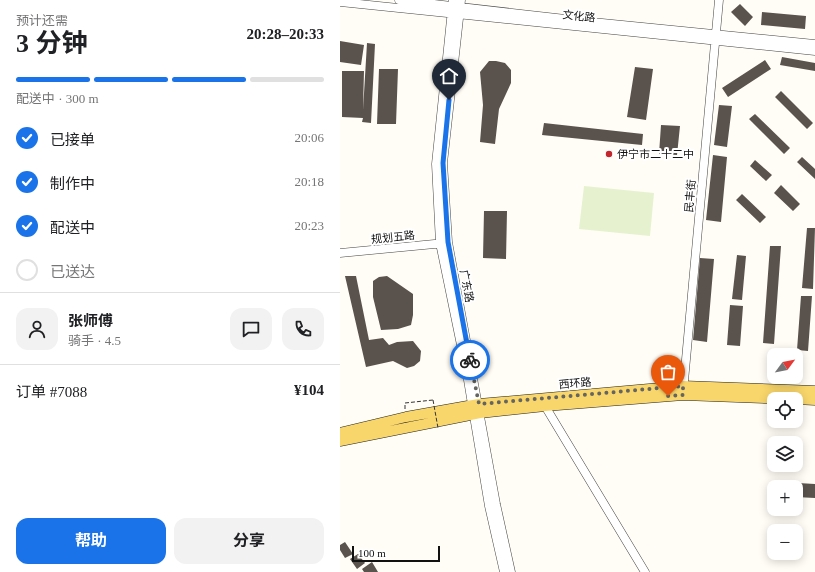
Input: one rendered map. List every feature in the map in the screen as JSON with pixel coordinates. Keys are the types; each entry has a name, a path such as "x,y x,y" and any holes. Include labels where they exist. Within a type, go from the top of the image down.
{"main road":[{"name":"西环路","path":"340,433 406,417 476,409 683,391 815,391"},
{"name":"西环路","path":"340,441 476,409 545,406 683,391 767,397"},
{"path":"803,399 815,400"}],"street":[{"name":"文化路","path":"399,0 716,38 815,52"},
{"name":"民丰街","path":"683,391 720,0"},
{"name":"文化路","path":"340,2 456,7"},
{"name":"广东路","path":"456,7 436,164 444,243 476,409 511,572"},
{"name":"文化路","path":"716,38 815,44"},
{"name":"规划五路","path":"340,253 444,243"},
{"path":"545,406 645,572"},
{"name":"广东路","path":"476,409 489,506 504,572"}],"path":[{"path":"405,403 433,400 438,428"}],"green space":[{"path":"584,186 654,193 650,236 579,229"}],"building":[{"path":"740,4 753,17 745,26 731,12"},
{"path":"762,12 806,16 805,29 761,25"},
{"path":"340,41 364,45 361,65 340,62"},
{"path":"367,43 375,44 371,123 362,122 363,118 342,117 342,71 364,71 363,110"},
{"path":"782,57 815,63 815,71 780,65"},
{"path":"765,60 771,69 728,97 722,88"},
{"path":"489,61 505,63 511,70 511,83 499,109 495,144 480,142 483,105 480,72"},
{"path":"635,67 653,69 646,120 627,117"},
{"path":"379,69 398,69 396,124 377,124"},
{"path":"781,91 813,123 807,129 775,97"},
{"path":"719,105 732,106 727,147 714,145"},
{"path":"755,114 790,148 784,154 749,119"},
{"path":"544,123 643,134 642,145 542,135"},
{"path":"661,125 680,126 677,155 659,154"},
{"path":"713,155 727,157 721,222 706,220"},
{"path":"802,157 815,169 815,179 797,162"},
{"path":"755,160 772,175 766,181 750,166"},
{"path":"781,185 800,204 793,211 774,193"},
{"path":"742,194 766,217 760,223 736,200"},
{"path":"484,211 507,211 506,259 483,258"},
{"path":"807,228 815,228 813,289 802,288"},
{"path":"770,246 781,246 774,344 763,343"},
{"path":"737,255 746,256 742,300 732,299"},
{"path":"700,258 714,259 707,342 693,340"},
{"path":"345,276 356,276 369,340 383,338 389,345 397,342 413,341 421,351 420,361 414,366 407,368 393,361 366,367"},
{"path":"387,276 413,294 413,315 411,325 398,329 381,330 373,297 373,281 379,277"},
{"path":"801,296 812,296 808,351 803,351 803,348 797,348"},
{"path":"730,305 743,306 740,346 727,345"},
{"path":"803,483 815,484 815,498 803,497"},
{"path":"345,542 353,554 345,558 340,550 340,545"},
{"path":"358,554 365,563 357,569 350,559"},
{"path":"372,562 378,572 364,572 362,569"}],"way so far":[{"path":"470,360 479,404 683,386 683,395 668,396"}],"place":[{"name":"伊宁市二十二中","path":"609,154"}],"route":[{"path":"449,100 443,163 448,242 470,360"}]}
